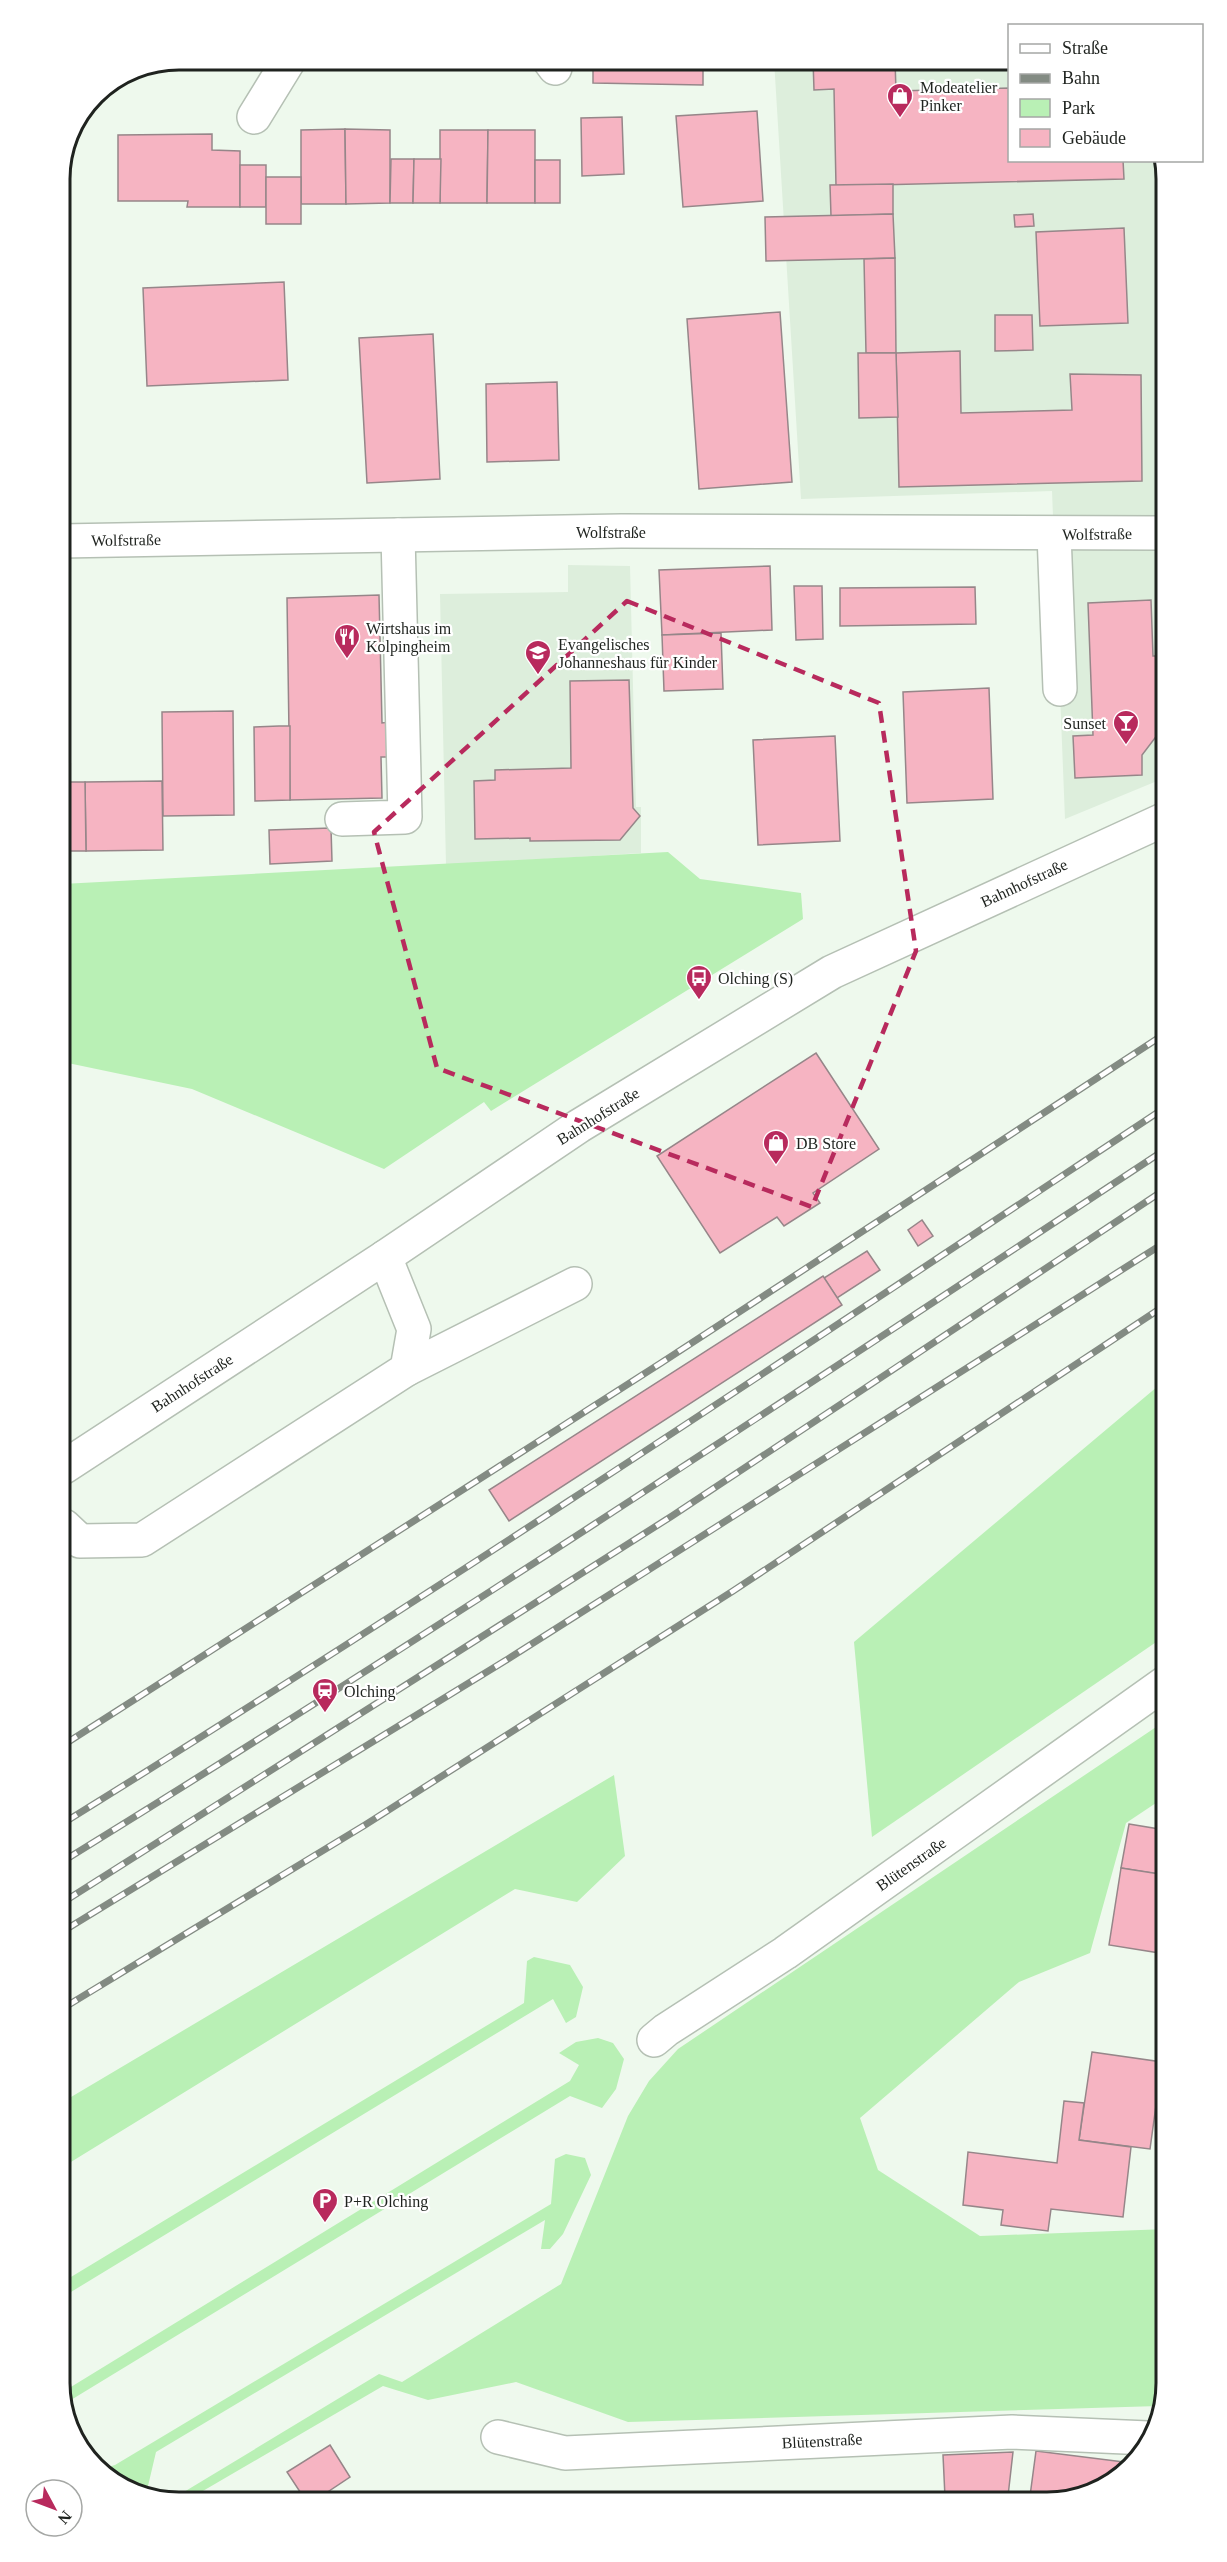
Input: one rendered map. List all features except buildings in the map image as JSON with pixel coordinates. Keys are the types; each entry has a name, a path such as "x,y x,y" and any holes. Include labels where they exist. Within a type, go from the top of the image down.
{"street":[{"path":"254,117 283,70"},
{"name":"Wolfstraße","path":"71,541 621,531 1156,533"},
{"path":"1054,534 1060,690"},
{"path":"342,819 405,817 398,535"},
{"name":"Bahnhofstraße","path":"70,1463 385,1257 579,1126 832,972 1156,823"},
{"path":"385,1257 414,1329 407,1369"},
{"path":"70,1532 80,1541 142,1540 407,1369 575,1284"},
{"name":"Blütenstraße","path":"654,2040 795,1946 1156,1689"},
{"name":"Blütenstraße","path":"498,2437 566,2452 1011,2432 1142,2438"}],"highlighted area":[{"path":"627,601 879,703 916,951 812,1207 437,1068 374,832"}],"shaded area":[{"path":"775,71 1008,71 1008,162 1155,162 1156,781 1065,819 1052,491 801,499"},
{"name":"Evangelisches Johanneshaus für Kinder","path":"568,565 630,566 636,807 641,807 641,853 446,865 440,594 568,592"}],"green space":[{"path":"668,852 700,879 801,893 803,919 491,1111 484,1102 384,1169 192,1089 71,1064 71,884"},
{"path":"1156,1388 1156,1642 872,1837 854,1642"},
{"path":"1156,1727 1156,1803 1126,1823 1090,1953 1019,1982 860,2118 878,2170 980,2236 1156,2229 1156,2397 1154,2406 628,2422 516,2382 428,2400 383,2386 203,2491 186,2491 379,2374 402,2382 561,2284 628,2116 649,2081 678,2049"},
{"path":"614,1775 625,1856 577,1902 515,1889 70,2162 70,2098"},
{"path":"534,1957 570,1965 583,1987 576,2017 566,2023 553,1999 70,2293 70,2278 524,2003 527,1961"},
{"path":"598,2038 613,2043 624,2059 616,2089 602,2108 570,2096 72,2400 70,2387 570,2081 579,2065 559,2053 576,2042"},
{"path":"566,2154 585,2158 591,2175 563,2234 550,2249 541,2249 545,2220 156,2452 147,2486 125,2477 110,2466 551,2204 555,2159"}],"railway":[{"path":"70,1741 661,1363 1156,1040"},
{"path":"70,1819 479,1559 1156,1114"},
{"path":"70,1857 479,1598 1156,1156"},
{"path":"70,1898 672,1516 1156,1195"},
{"path":"70,1927 508,1659 1156,1248"},
{"path":"70,2004 365,1825 733,1591 1156,1311"}],"place":[{"name":"Modeatelier Pinker","path":"900,119"},
{"name":"Wirtshaus im Kolpingheim","path":"347,660"},
{"name":"Evangelisches Johanneshaus für Kinder","path":"538,676"},
{"name":"Sunset","path":"1126,746"},
{"name":"Olching (S)","path":"699,1001"},
{"name":"DB Store","path":"776,1166"},
{"name":"Olching","path":"325,1714"},
{"name":"P+R Olching","path":"325,2224"}]}
